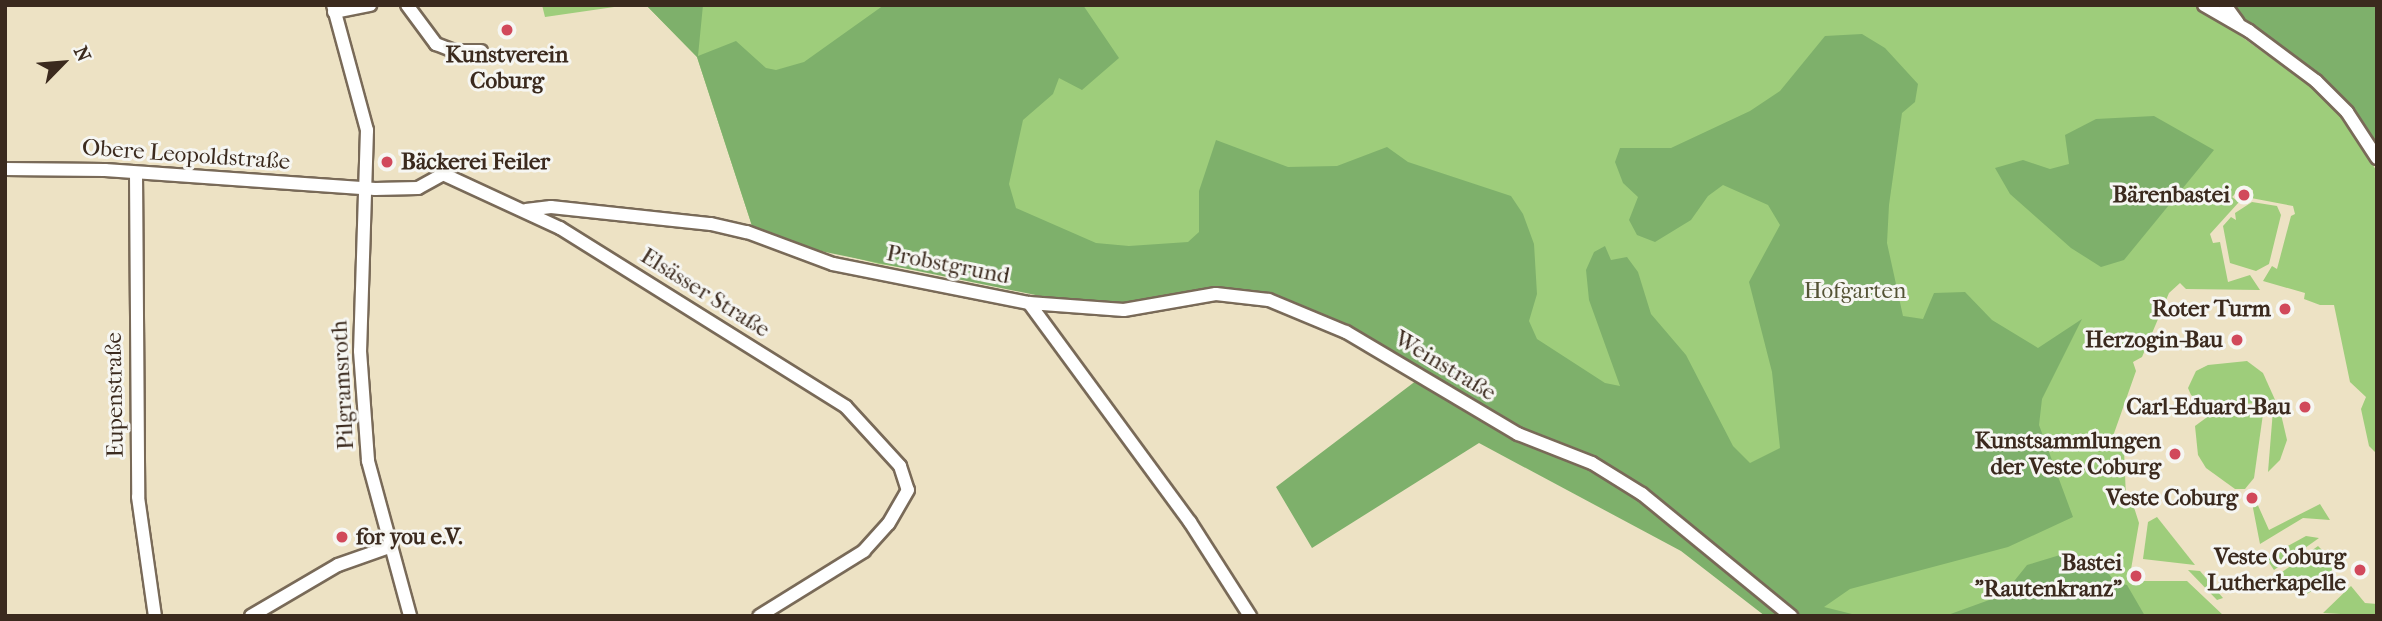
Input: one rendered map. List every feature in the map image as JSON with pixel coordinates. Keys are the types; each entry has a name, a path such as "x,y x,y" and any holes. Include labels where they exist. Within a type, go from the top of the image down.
{"street":[{"path":"334,9 370,5"},
{"path":"407,5 436,44 453,51 481,51"},
{"path":"2204,5 2240,26 2316,81 2347,112 2377,158"},
{"path":"2225,5 2240,26"},
{"name":"Pilgramsroth","path":"334,9 364,112 360,401 368,461 389,547 410,616"},
{"name":"Obere Leopoldstraße","path":"5,169 136,173 365,188 418,188 443,174"},
{"name":"Eupenstraße","path":"136,173 138,497 155,616"},
{"name":"Elsässer Straße","path":"443,174 527,210 846,407 894,457 908,490 888,524 864,551 760,616"},
{"name":"Probstgrund","path":"527,210 551,207 710,224 747,232 833,264 1029,303 1189,522 1250,616"},
{"name":"Weinstraße","path":"1029,303 1124,310 1240,293 1303,311 1518,434 1592,463 1642,494 1791,616"},
{"path":"251,616 338,565 389,547"}],"green space":[{"path":"542,5 628,5 545,17"},
{"name":"Hofgarten","path":"646,5 2198,5 2311,87 2352,129 2377,172 2377,454 2369,446 2361,409 2366,397 2350,382 2334,305 2320,305 2304,299 2305,293 2263,281 2272,266 2277,269 2291,216 2295,214 2293,206 2251,198 2253,190 2241,188 2232,197 2239,202 2210,234 2213,243 2220,242 2228,282 2250,275 2260,290 2186,289 2180,283 2169,293 2142,357 2133,362 2136,371 2112,439 2114,448 2124,450 2126,498 2131,498 2139,523 2129,581 2187,581 2224,616 1798,616 1349,329 1269,295 1226,288 1146,304 879,264 754,232 697,57"},
{"path":"646,5 703,5 698,56 736,41 766,68 776,70 804,62 884,5 1083,5 1119,58 1082,90 1059,78 1053,94 1023,120 1009,184 1016,208 1096,243 1129,246 1188,242 1199,232 1199,191 1216,140 1288,167 1337,166 1387,147 1408,162 1511,196 1523,214 1534,244 1537,294 1529,321 1537,339 1605,383 1620,386 1589,300 1586,270 1594,252 1605,246 1611,260 1627,257 1638,272 1651,314 1686,355 1733,446 1750,463 1780,448 1772,372 1749,282 1780,225 1768,205 1723,185 1708,196 1691,220 1655,242 1637,235 1629,220 1638,197 1623,183 1615,162 1620,148 1671,148 1750,111 1780,91 1825,36 1862,34 1885,48 1918,84 1915,102 1902,113 1889,205 1887,243 1903,316 1923,319 1934,293 1965,292 1992,320 2038,348 2082,319 2042,399 2039,425 2073,517 2008,547 1850,589 1824,607 1860,616 1765,616 1681,551 1479,443 1312,548 1276,487 1425,374 1348,329 1269,295 1226,288 1146,304 1060,300 825,252 754,232 697,57"},
{"path":"2227,5 2377,5 2377,146 2347,102"},
{"path":"2154,116 2214,150 2124,260 2101,267 2071,248 2010,194 1995,168 2023,160 2050,169 2069,164 2065,135 2096,119"},
{"path":"2252,202 2277,206 2281,215 2269,264 2256,271 2230,263 2223,226 2231,217 2236,220 2235,213"},
{"path":"2247,361 2263,373 2276,402 2206,406 2191,395 2188,388 2196,371 2208,365"},
{"path":"2273,410 2280,410 2287,440 2280,460 2268,472"},
{"path":"2263,414 2254,478 2245,489 2235,489 2206,468 2198,455 2195,426 2210,415"},
{"path":"2256,501 2269,530 2320,504 2330,520 2303,518 2260,544 2252,503"},
{"path":"2157,517 2195,565 2143,559 2148,522"},
{"path":"2306,536 2319,538 2274,570 2266,558"},
{"path":"2318,546 2333,561 2331,579 2307,594 2290,589 2278,575"},
{"path":"2060,555 2084,569 2100,563 2116,583 2127,585 2145,616 1945,616 2003,595 2027,565"},
{"path":"2188,570 2200,571 2223,598 2217,600"},
{"path":"2351,586 2365,603 2377,604 2377,616 2323,613"}],"place":[{"name":"Kunstverein Coburg","path":"507,30"},
{"name":"Bäckerei Feiler","path":"387,162"},
{"name":"Bärenbastei","path":"2244,195"},
{"name":"Roter Turm","path":"2285,309"},
{"name":"Herzogin-Bau","path":"2237,340"},
{"name":"Carl-Eduard-Bau","path":"2305,407"},
{"name":"Kunstsammlungen der Veste Coburg","path":"2175,454"},
{"name":"Veste Coburg","path":"2252,498"},
{"name":"for you e.V.","path":"342,537"},
{"name":"Veste Coburg Lutherkapelle","path":"2360,570"},
{"name":"Bastei \"Rautenkranz\"","path":"2136,576"}]}
